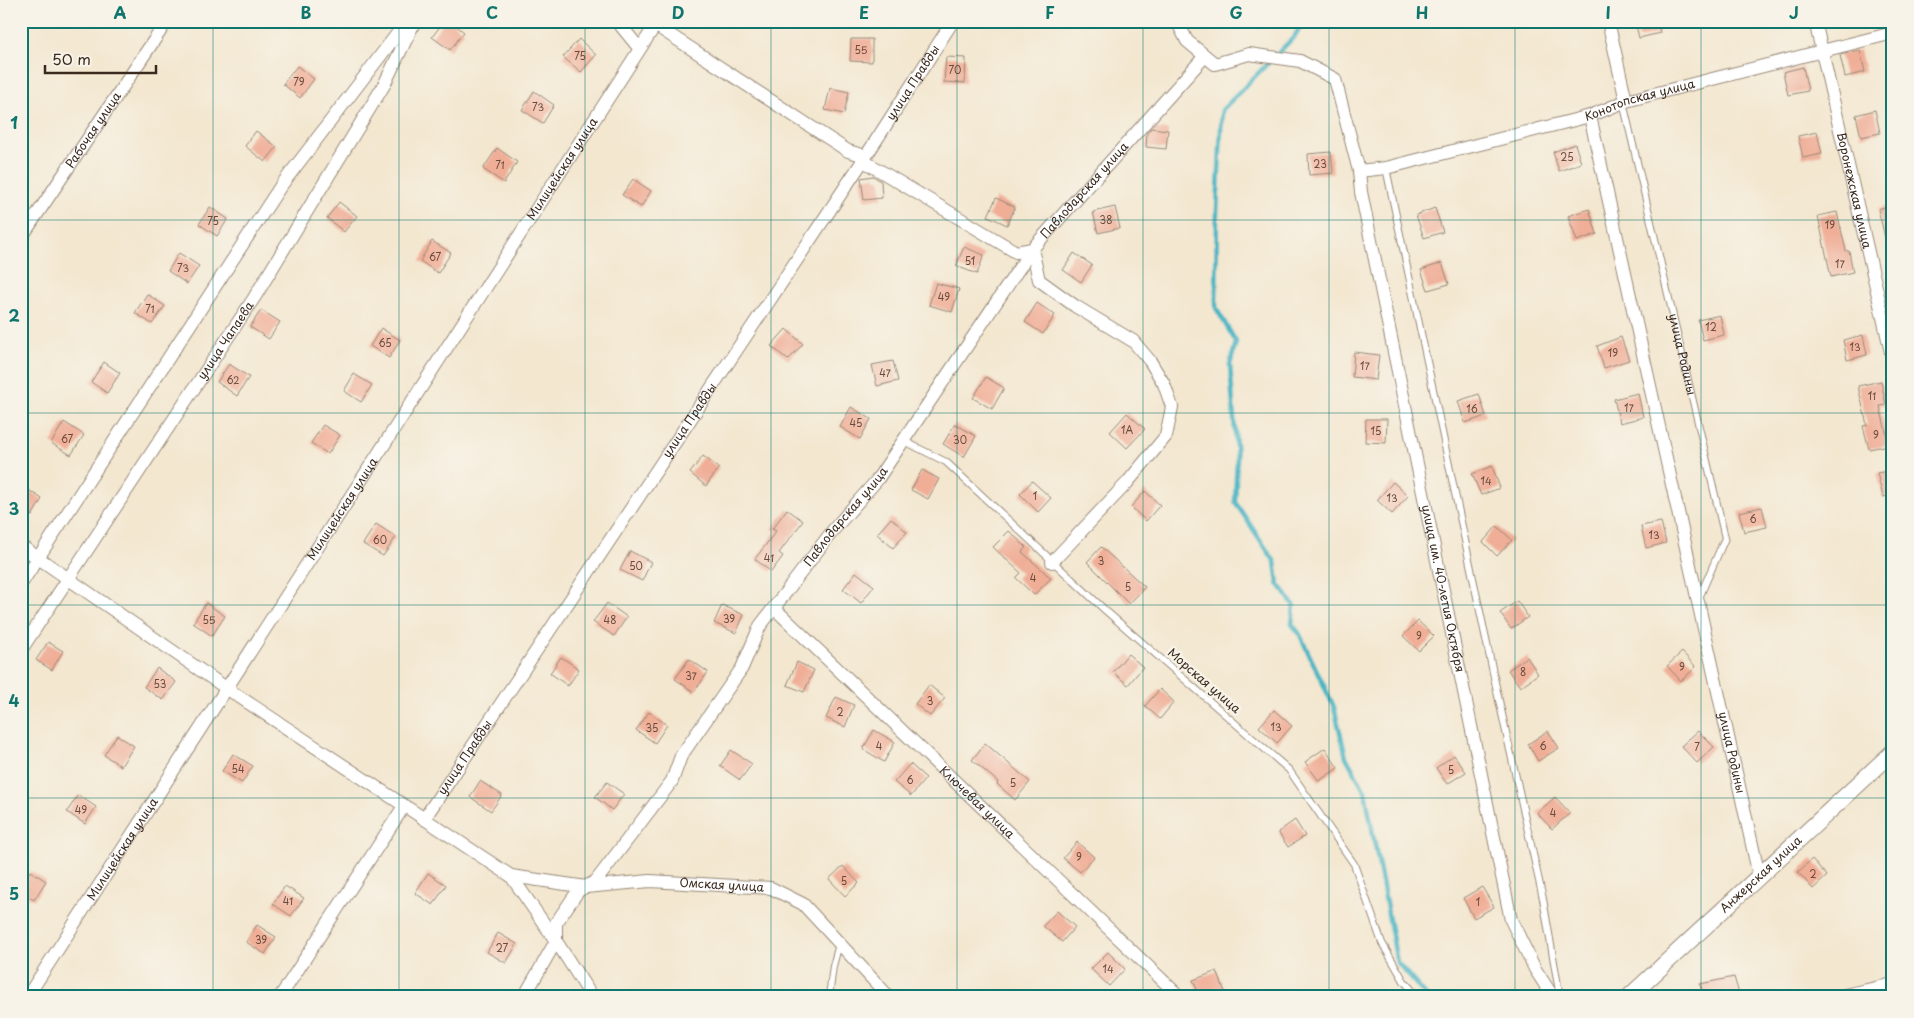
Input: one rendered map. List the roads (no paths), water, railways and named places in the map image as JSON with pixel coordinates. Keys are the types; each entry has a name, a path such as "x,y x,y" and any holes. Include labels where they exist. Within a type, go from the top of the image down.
{"street":[{"name":"Рабочая улица","path":"21,238 166,21"},
{"path":"21,584 280,187 407,21"},
{"name":"улица Чапаева","path":"21,650 254,298 384,85 415,21"},
{"path":"617,21 639,48"},
{"name":"улица Правды","path":"424,819 864,158 953,21"},
{"path":"1177,21 1187,41 1205,56"},
{"name":"улица Родины","path":"1608,21 1625,101"},
{"name":"Воронежская улица","path":"1816,21 1893,360"},
{"path":"656,23 848,151 864,158 1016,252 1032,248 1039,280 1074,306 1133,341 1150,360 1164,384 1172,407 1166,436 1127,484 1052,562"},
{"name":"Милицейская улица","path":"27,997 656,23"},
{"name":"Конотопская улица","path":"1359,171 1386,168 1590,116 1625,101 1893,33"},
{"name":"улица им. 40-летия Октября","path":"1205,56 1215,64 1249,54 1300,61 1335,79 1359,171 1363,202 1511,920 1535,969 1553,997"},
{"name":"Павлодарская улица","path":"524,997 556,941 556,923 578,891 596,881 672,782 681,756 742,668 760,626 834,529 877,480 1032,248 1205,56"},
{"name":"улица Родины","path":"1590,116 1759,876"},
{"path":"21,546 226,688 511,876 592,997"},
{"name":"Ключевая улица","path":"774,608 1180,997"},
{"name":"Анжерская улица","path":"1629,997 1893,752"},
{"path":"280,997 404,806"},
{"name":"Омская улица","path":"511,876 586,887 650,881 771,888 803,904 889,997"},
{"path":"1836,997 1893,984"}],"lane":[{"name":"улица Родины","path":"1625,101 1725,538 1698,601"},
{"path":"1386,168 1543,899 1560,997"},
{"name":"Морская улица","path":"904,441 946,462 1106,612 1289,770 1354,864 1382,943 1404,981 1418,997"},
{"path":"829,997 833,966 840,943"}],"waterway":[{"path":"1276,55 1294,37 1304,21"},
{"path":"1271,60 1222,110 1217,210 1216,308 1236,342 1230,365 1237,458 1235,502 1275,562 1278,583 1294,606 1292,624 1299,633 1334,707 1346,757 1365,791 1397,962 1427,997"}]}
